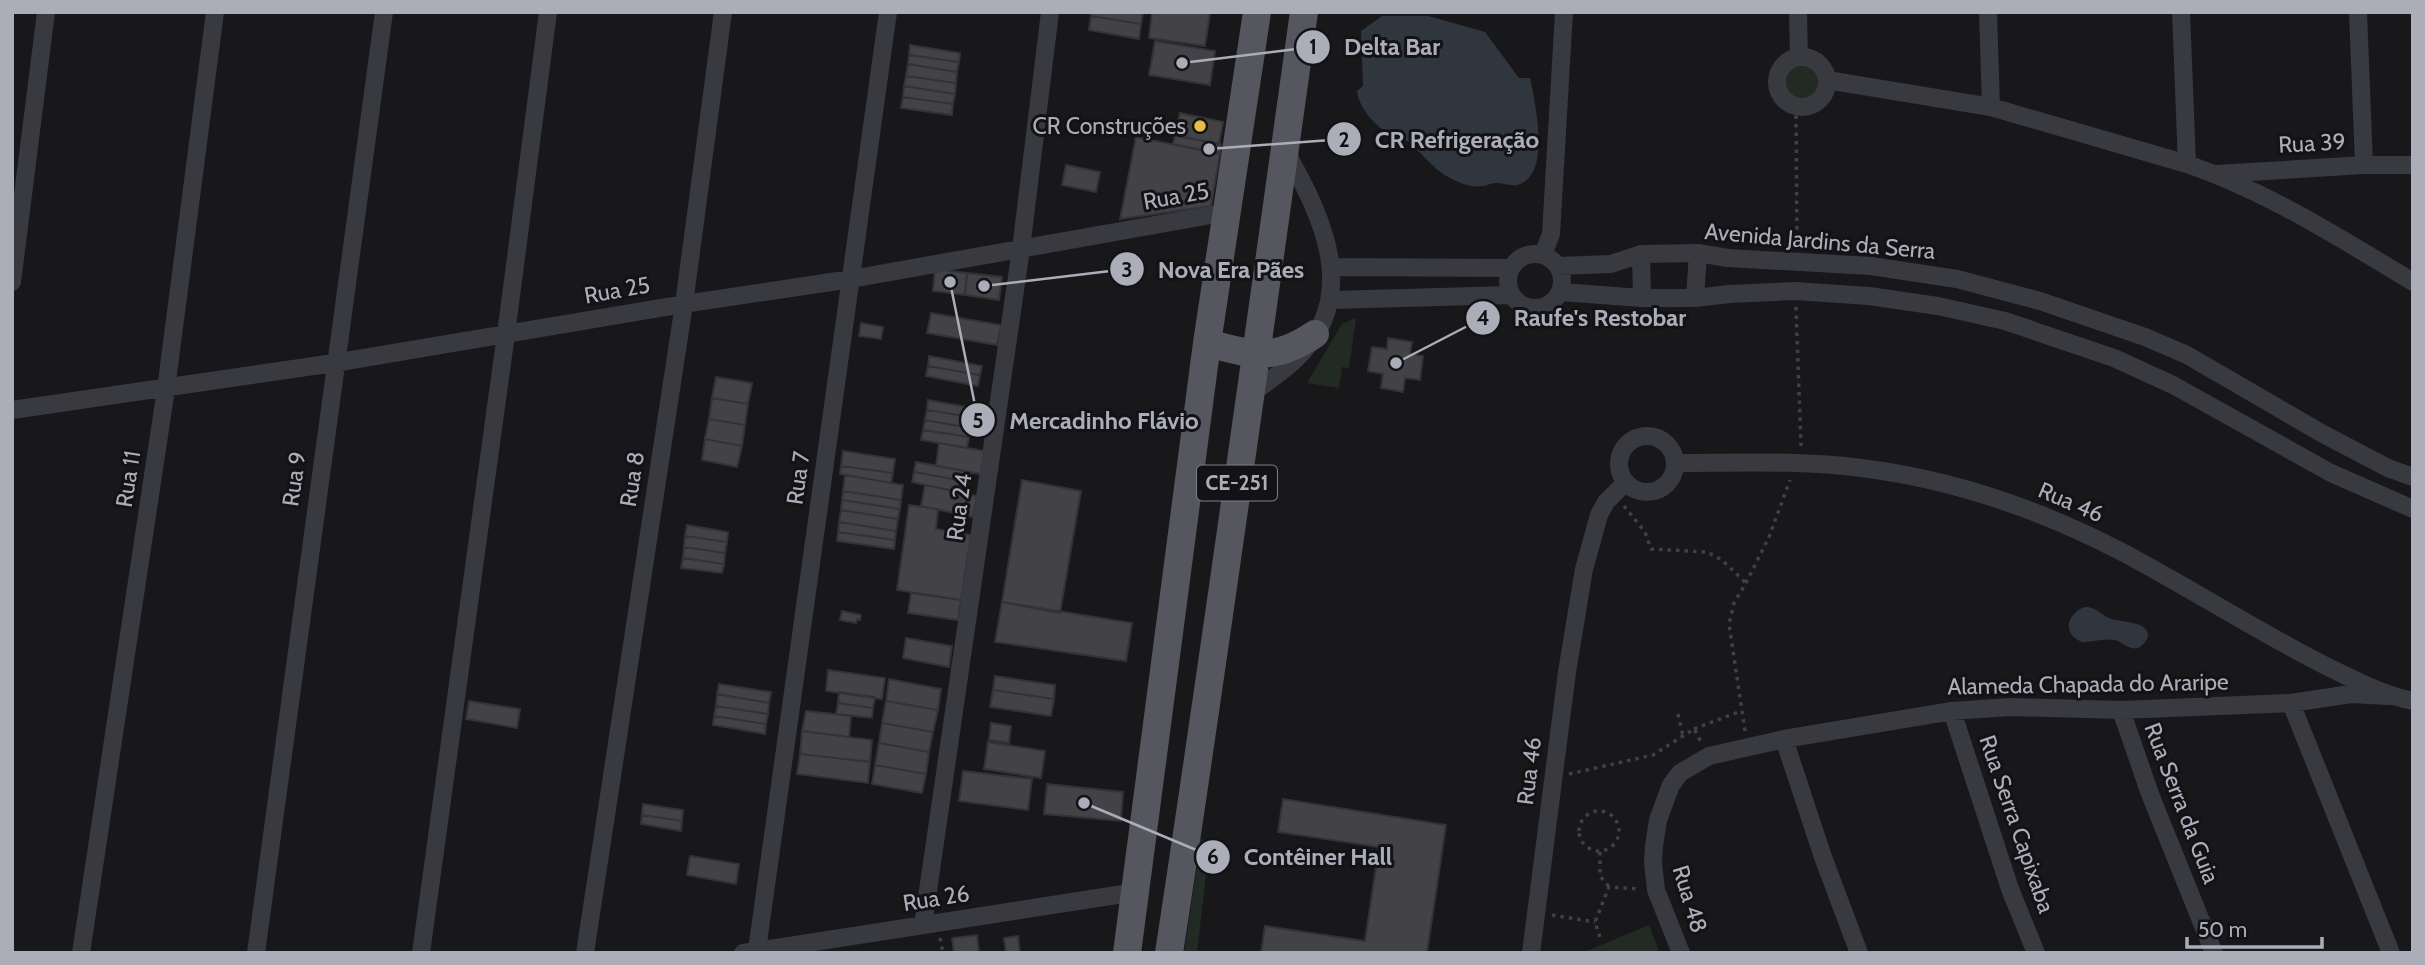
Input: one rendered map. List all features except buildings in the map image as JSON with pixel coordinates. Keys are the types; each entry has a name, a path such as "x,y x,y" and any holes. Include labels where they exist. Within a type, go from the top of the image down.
{"main road":[{"name":"CE-251","path":"1169,953 1258,354 1304,12"},
{"name":"CE-251","path":"1127,953 1207,343 1228,212 1254,14"},
{"path":"1207,343 1258,354 1273,354 1287,351 1315,334"}],"street":[{"path":"12,282 47,12"},
{"name":"Rua 11","path":"81,953 166,389 215,12"},
{"name":"Rua 9","path":"256,953 334,363 384,12"},
{"path":"421,953 548,12"},
{"name":"Rua 8","path":"585,953 684,304 723,12"},
{"name":"Rua 7","path":"750,951 851,279 888,12"},
{"name":"Rua 24","path":"923,925 1021,249 1050,12"},
{"path":"1543,255 1551,234 1564,12"},
{"path":"1798,12 1799,57"},
{"path":"1988,12 1991,107"},
{"path":"2181,12 2187,164"},
{"path":"2358,12 2364,164"},
{"path":"1799,57 1815,61 1825,72 1827,80 1824,96 1819,102 1804,108 1796,107 1783,99 1776,84 1780,69 1799,57"},
{"path":"1827,80 1991,107 2187,164 2215,174 2305,217 2413,282"},
{"path":"1252,393 1295,360 1315,334 1331,300 1332,267 1319,216 1285,150"},
{"name":"Rua 39","path":"2215,174 2364,164 2413,165"},
{"name":"Rua 25","path":"12,410 334,363 684,304 851,279 1228,212"},
{"path":"1695,298 1698,253"},
{"name":"Avenida Jardins da Serra","path":"1558,266 1611,264 1641,254 1698,253 1728,258 1871,266 1957,279 2040,301 2145,337 2187,355 2323,434 2388,468 2413,477"},
{"path":"1641,254 1642,298"},
{"path":"1543,255 1558,266 1563,283 1561,292 1550,305 1542,308 1524,307 1511,295 1508,277 1511,268 1525,256 1543,255"},
{"path":"1332,267 1511,268"},
{"path":"1561,292 1642,298 1695,298 1795,291 1869,296 1938,306 2005,321 2114,358 2173,385 2331,473 2413,509"},
{"path":"1331,300 1511,295"},
{"path":"2173,385 2187,355"},
{"path":"1653,436 1669,446 1676,463 1670,481 1656,491 1620,487 1619,460 1627,444 1635,438 1653,436"},
{"name":"Rua 46","path":"1676,463 1795,464 1861,468 1963,489 2026,509 2079,530 2123,552 2294,650 2388,696 2413,702"},
{"name":"Rua 46","path":"1531,953 1567,672 1584,569 1599,515 1620,487"},
{"name":"Alameda Chapada do Araripe","path":"1709,756 1784,739 1952,711 2010,707 2121,710 2291,703 2351,694 2388,696"},
{"path":"2291,703 2391,953"},
{"name":"Rua Serra da Guia","path":"2121,710 2150,794 2214,953"},
{"name":"Rua Serra Capixaba","path":"1952,711 2011,889 2036,953"},
{"path":"1784,739 1823,857 1859,953"},
{"name":"Rua 48","path":"1681,953 1656,890 1654,845 1664,802 1671,785 1680,773 1709,756"},
{"name":"Rua 26","path":"750,951 1136,892"}],"path":[{"path":"1796,107 1797,261"},
{"path":"1747,747 1729,624 1734,603 1769,537 1801,446 1795,291"},
{"path":"1620,487 1651,549 1707,552 1722,560 1746,583"},
{"path":"1553,778 1653,755 1694,729 1742,710"},
{"path":"1678,715 1683,736"},
{"path":"1694,729 1709,756"},
{"path":"1601,810 1614,816 1620,828 1618,842 1600,852 1587,848 1582,843 1578,830 1588,813 1601,810"},
{"path":"1600,852 1600,876 1609,887 1656,890"},
{"path":"1600,937 1595,922 1609,887"},
{"path":"1536,912 1595,922"}],"shaded area":[{"path":"1382,16 1428,16 1485,32 1519,78 1530,78 1539,136 1535,166 1530,177 1515,185 1497,183 1474,186 1461,183 1437,169 1407,141 1392,136 1374,123 1361,104 1357,91 1363,86 1361,31"},
{"path":"1802,65 1814,70 1819,82 1814,94 1802,99 1790,94 1785,82 1790,70"},
{"path":"1356,318 1349,368 1342,367 1339,388 1307,383 1342,324"},
{"path":"2085,607 2095,609 2114,620 2140,625 2148,633 2147,639 2136,648 2107,639 2082,642 2073,636 2069,622 2074,614"},
{"path":"1201,839 1210,840 1197,953 1184,953"},
{"path":"1649,925 1660,953 1582,953"}],"place":[{"name":"Delta Bar","path":"1182,63"},
{"name":"CR Construções","path":"1200,126"},
{"name":"CR Refrigeração","path":"1209,149"},
{"name":"Mercadinho Flávio","path":"950,282"},
{"name":"Nova Era Pães","path":"984,286"},
{"name":"Raufe's Restobar","path":"1396,363"},
{"name":"Contêiner Hall","path":"1084,803"}]}
